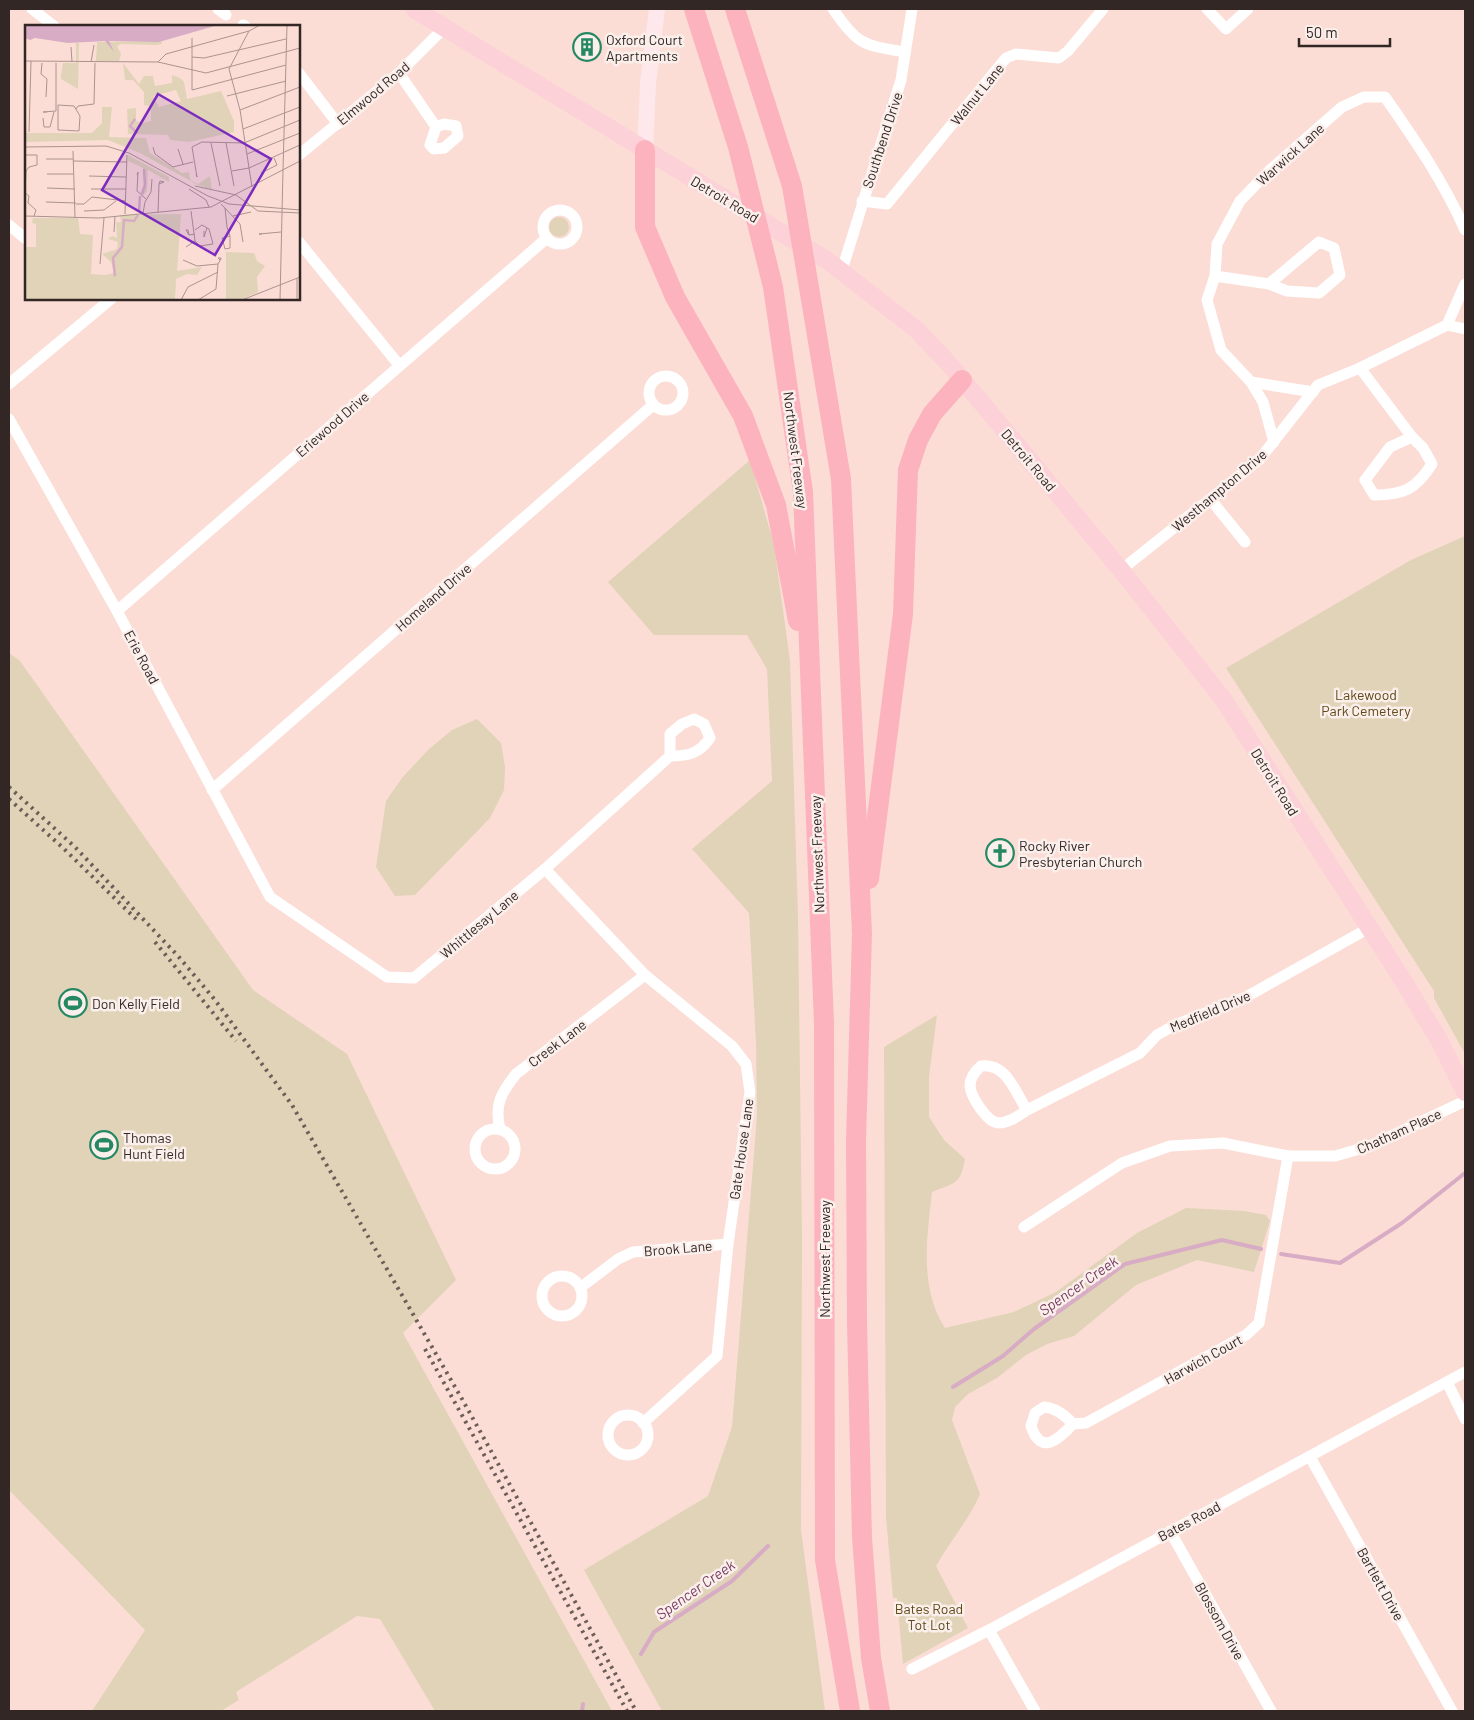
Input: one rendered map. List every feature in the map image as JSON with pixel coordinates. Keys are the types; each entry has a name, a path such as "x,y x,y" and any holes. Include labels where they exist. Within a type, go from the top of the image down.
{"highway":[{"name":"Northwest Freeway","path":"694,9 738,148 773,287 803,492 824,1024 825,1560 850,1711"},
{"path":"735,9 792,186 841,479 862,934 856,1113 857,1323 862,1537 871,1658 880,1711"},
{"path":"645,150 645,227 675,297 742,416 776,505 810,686"},
{"path":"862,934 903,614 908,470 918,440 932,414 962,380"}],"main road":[{"name":"Detroit Road","path":"414,9 835,265 917,330 962,380 1121,570 1223,699 1438,1040 1465,1092"},
{"path":"645,150 648,83 657,9"}],"street":[{"path":"32,9 53,25"},
{"path":"833,9 859,41 878,48 906,52"},
{"name":"Southbend Drive","path":"835,265 862,201 901,80 912,9"},
{"name":"Walnut Lane","path":"862,201 887,204 1006,58 1016,54 1059,58 1103,9"},
{"path":"1207,9 1226,29 1248,9"},
{"name":"Elmwood Road","path":"300,154 399,73 444,28"},
{"path":"399,73 436,127"},
{"path":"300,74 338,124"},
{"name":"Warwick Lane","path":"1274,442 1264,402 1251,382 1221,350 1207,300 1215,276 1217,244 1240,201 1269,171 1342,107 1364,97 1385,97 1428,158 1452,201 1465,230"},
{"path":"9,225 25,238"},
{"name":"Eriewood Drive","path":"118,611 547,238"},
{"path":"1215,276 1269,284 1287,291 1319,293 1340,275 1334,248 1319,242 1269,284"},
{"path":"300,243 399,365"},
{"path":"1465,284 1448,325 1465,329"},
{"path":"9,384 106,300"},
{"name":"Westhampton Drive","path":"1121,570 1259,460 1318,385 1360,368 1448,325"},
{"path":"1360,368 1422,448 1432,464 1420,482 1395,495 1374,495 1364,480 1390,447 1412,437"},
{"path":"1251,382 1313,392"},
{"name":"Homeland Drive","path":"212,790 653,405"},
{"name":"Erie Road","path":"9,419 118,611 270,897"},
{"path":"1211,500 1245,542"},
{"name":"Whittlesay Lane","path":"270,897 387,977 414,978 545,869 670,756"},
{"name":"Gate House Lane","path":"545,869 645,975 732,1046 746,1064 750,1092 728,1244 717,1356 644,1423"},
{"name":"Medfield Drive","path":"1027,1110 1004,1073 997,1067 981,1066 975,1071 970,1088 989,1119 1000,1123 1009,1121 1140,1053 1157,1035 1175,1025 1246,997 1369,928"},
{"name":"Creek Lane","path":"500,1129 497,1117 501,1094 516,1074 645,975"},
{"name":"Chatham Place","path":"1024,1227 1122,1163 1170,1146 1222,1143 1288,1156 1335,1156 1370,1146 1465,1101"},
{"name":"Harwich Court","path":"1073,1424 1086,1423 1246,1335 1259,1323 1288,1156"},
{"name":"Brook Lane","path":"580,1288 618,1259 633,1252 728,1244"},
{"name":"Bates Road","path":"912,1669 989,1630 1465,1372"},
{"path":"1447,1382 1465,1419"},
{"name":"Bartlett Drive","path":"1310,1457 1452,1711"},
{"name":"Blossom Drive","path":"1170,1531 1271,1711"},
{"path":"989,1630 1035,1711"}],"green space":[{"path":"559,217 566,220 569,227 566,234 559,237 552,234 549,227 552,220"},
{"path":"750,460 774,545 790,661 798,917 802,1239 801,1530 825,1711 662,1711 584,1570 708,1496 732,1427 757,1116 756,1043 749,913 692,849 772,781 767,669 747,635 654,635 608,582"},
{"name":"Lakewood Park Cemetery","path":"1465,536 1465,1054 1434,998 1434,991 1226,668 1411,560"},
{"path":"9,653 20,661 253,990 347,1054 456,1280 403,1333 612,1711 435,1711 380,1619 357,1616 236,1692 239,1700 221,1711 92,1711 145,1630 9,1490"},
{"path":"477,719 501,743 505,767 504,790 490,818 415,895 395,896 376,867 386,801 402,778 428,750 452,730"},
{"name":"Bates Road Tot Lot","path":"937,1015 929,1077 929,1117 944,1140 965,1159 961,1174 956,1182 932,1192 927,1244 928,1279 931,1296 945,1328 1014,1312 1056,1292 1137,1233 1186,1208 1244,1211 1266,1215 1270,1221 1254,1272 1197,1260 1136,1285 1074,1336 1047,1344 1026,1355 997,1378 968,1394 955,1407 952,1420 980,1494 936,1566 968,1628 903,1664 897,1598 893,1598 886,1516 884,1047"}],"waterway":[{"name":"Spencer Creek","path":"1281,1254 1340,1263 1402,1223 1465,1173"},
{"name":"Spencer Creek","path":"953,1387 1003,1356 1034,1329 1125,1264 1222,1240 1261,1249"},
{"name":"Spencer Creek","path":"641,1654 654,1632 732,1581 768,1546"},
{"name":"Spencer Creek","path":"582,1711 583,1704"}],"railway":[{"path":"9,787 75,847 178,956 215,1000 292,1105 462,1399 636,1711"},
{"path":"9,799 62,847 136,919"},
{"path":"155,942 236,1041"},
{"path":"425,1349 627,1711"}],"place":[{"name":"Oxford Court Apartments","path":"587,47"},
{"name":"Rocky River Presbyterian Church","path":"1000,853"},
{"name":"Don Kelly Field","path":"73,1003"},
{"name":"Thomas Hunt Field","path":"104,1145"}]}
